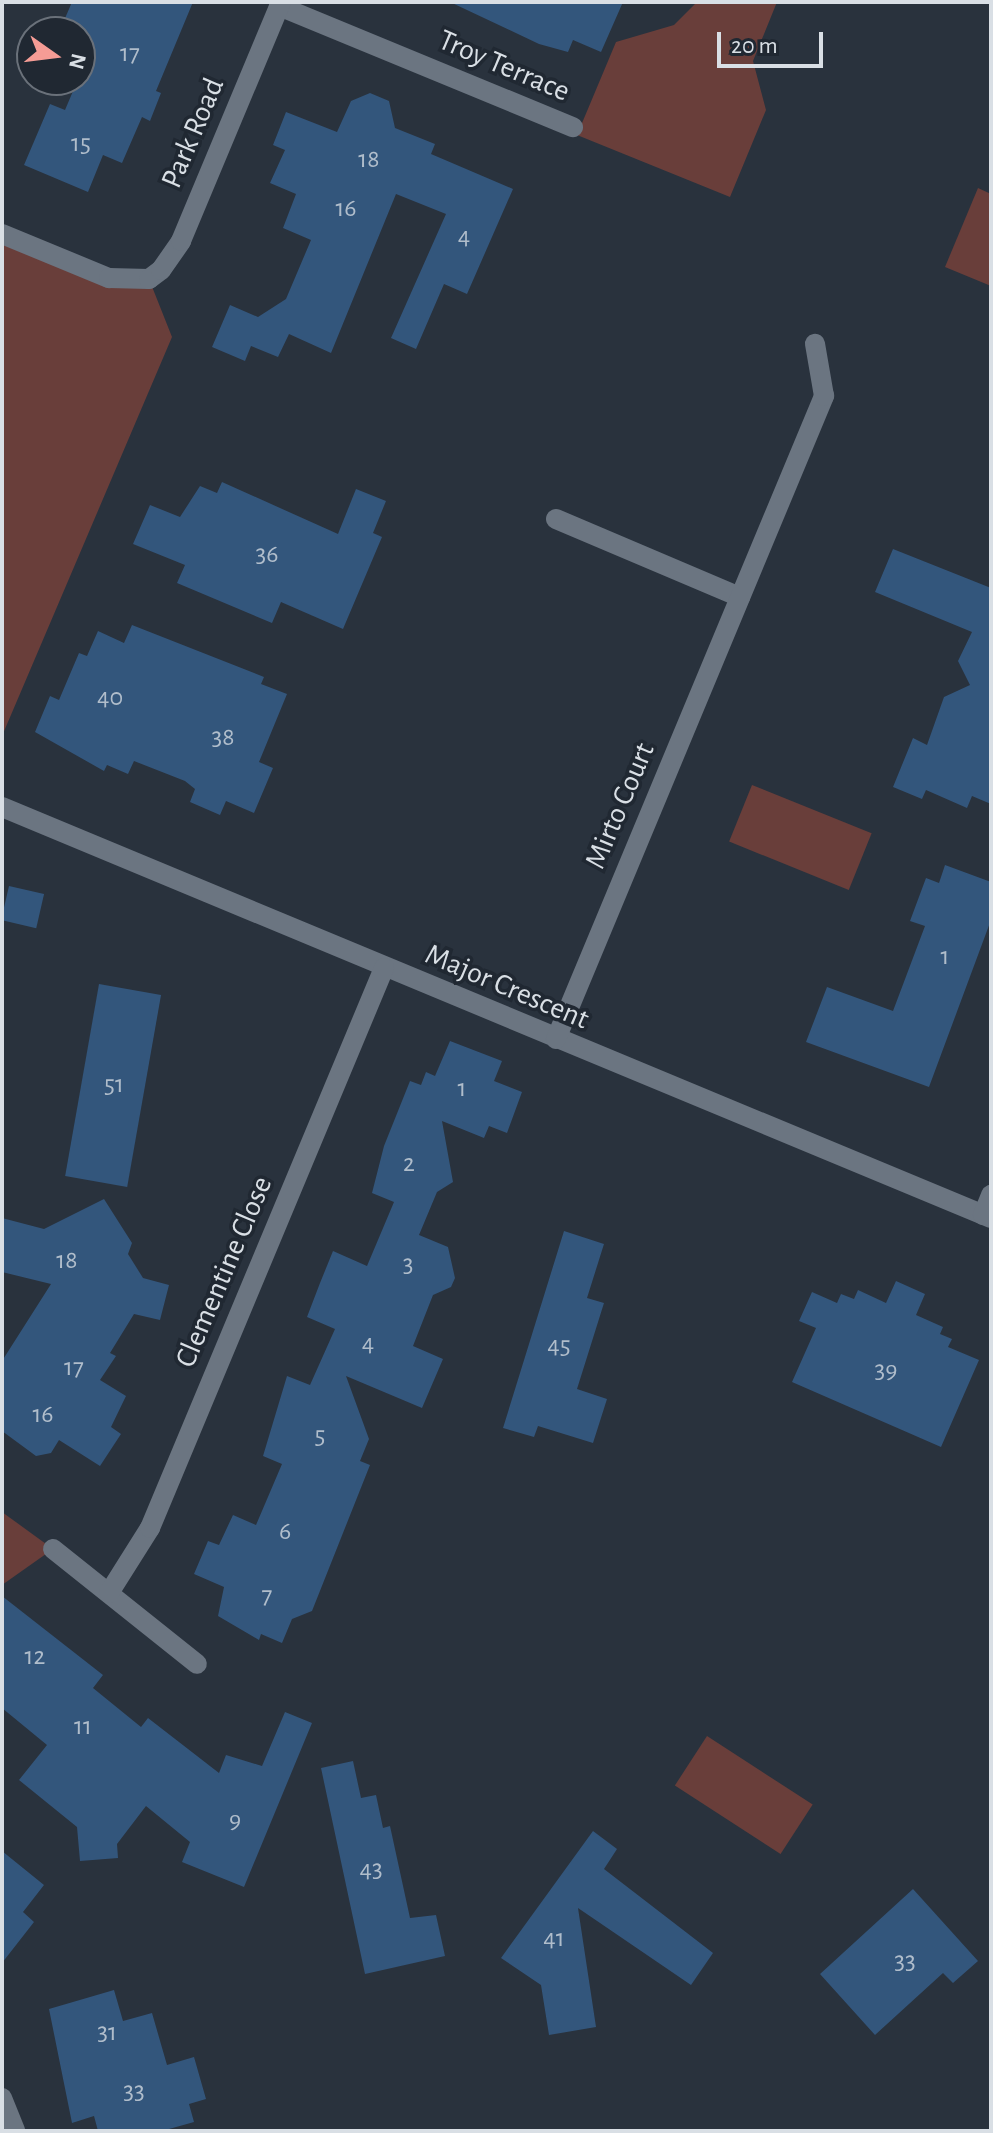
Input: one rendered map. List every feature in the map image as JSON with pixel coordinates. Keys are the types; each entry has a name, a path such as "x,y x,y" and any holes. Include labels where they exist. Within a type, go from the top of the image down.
{"street":[{"name":"Troy Terrace","path":"280,4 573,127"},
{"name":"Park Road","path":"2,234 109,278 149,279 181,241 280,4"},
{"name":"Mirto Court","path":"556,1039 824,396 815,344"},
{"path":"556,519 740,597"},
{"name":"Major Crescent","path":"2,807 987,1217"},
{"name":"Clementine Close","path":"109,1593 150,1528 384,968"},
{"path":"987,1217 991,1195"},
{"path":"53,1549 197,1664"},
{"path":"2,2098 15,2131"}],"shaded area":[{"path":"697,2 777,2 753,61 766,110 730,197 577,135 616,42 674,25"},
{"path":"978,188 991,194 991,286 945,267"},
{"path":"2,234 97,274 149,279 172,337 2,736"},
{"path":"752,785 872,833 849,890 729,842"},
{"path":"2,1512 53,1549 2,1585"},
{"path":"707,1736 813,1805 781,1854 675,1785"}],"building":[{"path":"72,2 193,2 156,91 161,93 150,121 142,117 122,163 103,155 88,192 24,165 50,104 65,110 71,96 96,96 96,16 66,16"},
{"path":"450,2 623,2 601,52 573,40 568,52 539,44"},
{"path":"370,93 389,101 395,128 435,144 431,154 513,189 467,294 444,284 416,349 391,338 446,214 396,194 331,353 289,334 278,357 251,346 245,361 212,347 230,305 258,317 286,299 311,240 283,228 296,194 270,183 285,150 273,145 286,112 337,132 351,101"},
{"path":"222,482 338,534 356,489 386,501 373,533 382,537 343,629 281,602 272,623 177,583 185,565 133,544 150,505 180,517 200,486 217,493"},
{"path":"893,549 991,588 991,804 972,796 967,808 926,790 922,799 893,787 913,738 927,745 944,697 970,685 958,661 972,632 875,592"},
{"path":"132,625 264,677 261,684 287,694 259,762 273,768 254,813 226,801 220,815 190,802 195,789 185,781 134,761 128,774 107,765 104,771 35,732 50,696 59,700 79,653 87,656 98,631 124,643"},
{"path":"945,865 991,882 991,920 929,1087 806,1042 827,987 893,1011 925,926 910,921 926,878 939,883"},
{"path":"9,886 44,894 36,928 2,920"},
{"path":"99,984 161,995 127,1187 65,1176"},
{"path":"450,1041 502,1061 494,1081 522,1092 507,1133 489,1126 484,1138 442,1121 453,1182 437,1192 419,1235 448,1247 455,1278 451,1287 433,1295 413,1346 443,1359 422,1408 346,1376 369,1439 360,1461 370,1465 312,1611 292,1619 282,1643 261,1634 259,1640 218,1616 224,1587 194,1574 208,1541 219,1545 233,1515 256,1525 282,1464 263,1456 287,1376 310,1385 335,1329 307,1317 320,1283 333,1251 367,1266 394,1202 372,1193 384,1146 410,1081 421,1085 426,1072 435,1076"},
{"path":"104,1199 132,1243 128,1254 143,1278 169,1285 160,1320 134,1314 110,1353 116,1356 100,1380 126,1396 111,1427 121,1434 100,1466 59,1440 51,1453 36,1456 2,1431 2,1361 51,1284 2,1272 2,1218 44,1229"},
{"path":"564,1231 604,1244 587,1298 604,1303 577,1389 607,1399 593,1443 538,1426 534,1437 503,1428"},
{"path":"896,1281 925,1294 916,1315 943,1327 940,1334 952,1339 948,1347 979,1360 941,1447 792,1382 816,1328 799,1321 812,1292 837,1303 841,1294 854,1299 858,1290 886,1303"},
{"path":"2,1596 103,1675 93,1688 141,1727 148,1718 219,1773 226,1755 262,1766 285,1712 312,1723 244,1887 182,1862 190,1842 146,1806 117,1844 118,1858 80,1861 77,1827 19,1780 47,1745 2,1708"},
{"path":"353,1761 361,1798 376,1795 383,1828 390,1826 410,1918 436,1915 445,1956 365,1974 321,1768"},
{"path":"593,1831 617,1849 604,1869 713,1953 691,1985 578,1908 596,2027 549,2035 541,1985 501,1958"},
{"path":"2,1851 44,1885 23,1912 34,1922 2,1963"},
{"path":"913,1889 978,1961 953,1983 943,1973 875,2035 820,1974"},
{"path":"114,1990 123,2021 152,2013 167,2065 194,2057 206,2099 189,2104 194,2122 162,2131 98,2131 94,2116 72,2123 49,2009"}]}
